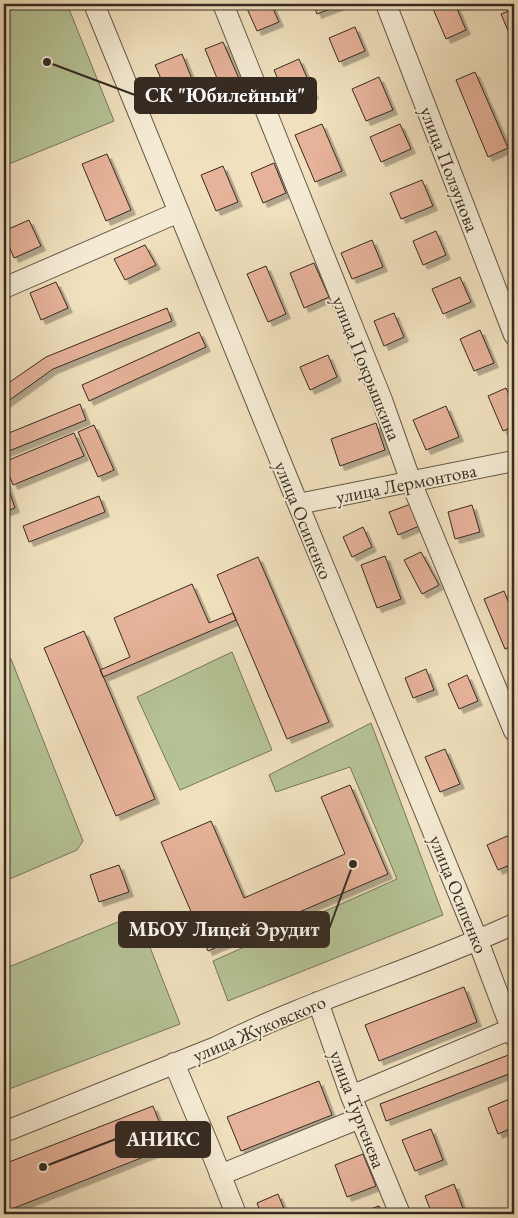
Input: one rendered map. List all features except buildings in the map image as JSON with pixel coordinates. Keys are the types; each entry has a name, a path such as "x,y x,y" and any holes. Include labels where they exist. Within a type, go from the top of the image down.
{"street":[{"name":"улица Осипенко","path":"94,4 478,941 513,1032"},
{"name":"улица Покрышкина","path":"223,4 382,400 411,482 514,731"},
{"name":"улица Ползунова","path":"386,4 514,335"},
{"path":"4,288 179,212"},
{"name":"улица Лермонтова","path":"298,504 514,461"},
{"name":"улица Жуковского","path":"4,1132 174,1064 318,1002 478,941 514,924"},
{"name":"улица Тургенева","path":"318,1002 351,1096 400,1214"},
{"path":"351,1096 513,1032"},
{"path":"174,1064 236,1214"},
{"path":"220,1175 360,1118"}],"green space":[{"path":"4,4 67,4 114,121 4,166"},
{"path":"232,652 272,750 180,790 137,697"},
{"path":"4,655 11,659 83,841 77,850 5,881 4,880"},
{"path":"371,723 443,915 228,1001 213,961 397,879 350,767 276,792 269,775"},
{"path":"137,914 180,1024 4,1091 4,969"}],"place":[{"name":"СК \"Юбилейный\"","path":"47,62"},
{"name":"МБОУ Лицей Эрудит","path":"353,864"},
{"name":"АНИКС","path":"43,1167"}]}
